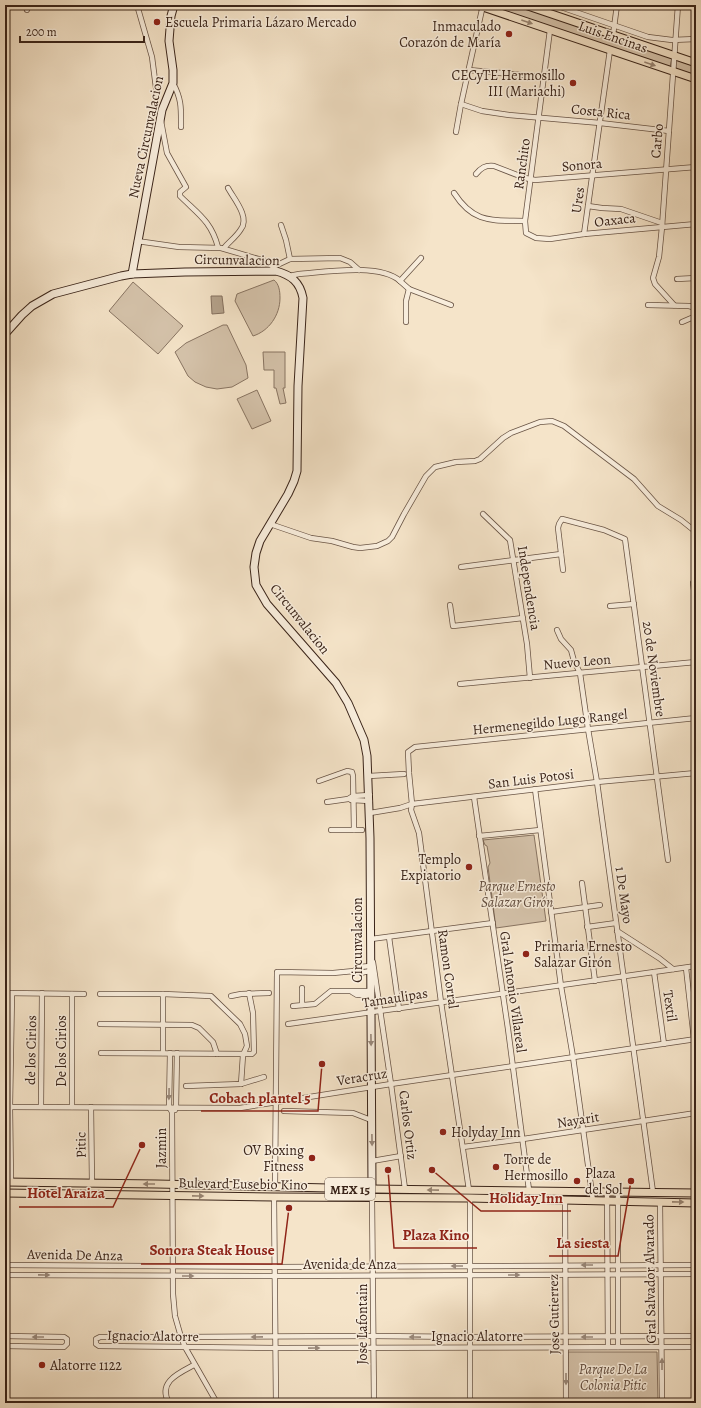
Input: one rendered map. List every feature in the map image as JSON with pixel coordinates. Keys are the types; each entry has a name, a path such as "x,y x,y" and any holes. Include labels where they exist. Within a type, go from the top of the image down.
{"main road":[{"path":"525,5 696,63"},
{"name":"Luis Encinas","path":"481,6 696,79"},
{"name":"MEX 15","path":"8,1182 696,1193"},
{"name":"Bulevard Eusebio Kino","path":"5,1193 172,1196 470,1198 696,1203"}],"street":[{"path":"27,10 29,5"},
{"path":"137,5 151,52 155,72 156,88"},
{"name":"Nueva Circunvalacion","path":"132,274 164,104 173,83 173,70 169,41 171,16 174,5"},
{"path":"553,15 554,5 648,37 677,40 696,39"},
{"path":"613,35 617,5"},
{"name":"Carbo","path":"674,305 655,284 653,278 659,257 662,225 677,40 678,5"},
{"path":"456,132 481,6"},
{"name":"Ranchito","path":"525,221 550,30"},
{"path":"645,46 648,37"},
{"name":"Ures","path":"584,234 610,50"},
{"path":"469,70 543,77"},
{"path":"173,83 180,97 181,127"},
{"name":"Costa Rica","path":"461,104 494,114 669,130"},
{"path":"161,118 167,153 186,187 180,192 180,196 206,221 218,247"},
{"name":"Sonora","path":"476,174 486,166 494,166 530,180 696,167"},
{"path":"224,248 242,229 244,221 242,214 228,188"},
{"path":"454,194 465,209 483,219 525,221"},
{"path":"588,206 621,209 662,225"},
{"name":"Oaxaca","path":"525,221 526,233 540,239 662,225 696,224"},
{"path":"281,225 290,259"},
{"path":"137,241 179,248 224,248 236,253 261,259 274,269 290,259 322,258 345,259 359,270"},
{"path":"400,281 421,258"},
{"name":"Circunvalacion","path":"5,334 32,306 53,294 132,274 274,269 289,276 302,290 303,298 298,386 297,471 288,494 260,542 256,553 254,567 256,585 267,604 336,683 348,703 364,740 368,756 370,798 370,969 373,993 370,1014 372,1189"},
{"path":"289,276 359,270 383,272 394,276 409,289 451,305"},
{"path":"677,279 696,278"},
{"path":"406,322 406,301 409,289"},
{"path":"648,305 674,305 696,308"},
{"path":"682,322 696,316"},
{"path":"270,524 311,538 332,541 353,547 370,547 384,544 392,537 406,510 430,471 442,465 480,459 503,438 511,433 540,422 552,421 564,426 634,479 658,506 682,520 696,532"},
{"name":"Independencia","path":"483,514 510,540 523,618 530,678"},
{"name":"20 de Noviembre","path":"560,554 558,532 559,524 562,520 569,520 604,530 625,539 668,860"},
{"path":"461,567 560,554 563,570"},
{"path":"693,583 696,605"},
{"path":"610,606 634,604"},
{"path":"450,606 453,626 523,618"},
{"name":"1 De Mayo","path":"557,630 561,639 571,650 574,661 580,673 588,729 598,782 623,977 654,1192"},
{"name":"Nuevo Leon","path":"460,684 696,662"},
{"name":"Hermenegildo Lugo Rangel","path":"408,752 415,747 696,718"},
{"name":"Ramon Corral","path":"408,752 412,804 411,810 420,833 431,930 469,1190"},
{"path":"319,781 350,771 353,774 354,830"},
{"name":"San Luis Potosi","path":"370,813 400,808 412,804 598,782 696,773"},
{"path":"369,776 404,774"},
{"path":"535,789 561,986 573,1057 593,1201"},
{"name":"Gral Antonio Villareal","path":"474,797 493,923 529,1190"},
{"path":"327,802 354,798 370,798"},
{"path":"332,830 362,830"},
{"path":"479,836 540,830"},
{"path":"582,883 595,981"},
{"path":"551,912 600,905"},
{"path":"370,942 389,937 431,930 493,923"},
{"path":"587,927 616,923"},
{"path":"617,931 659,958 672,969"},
{"path":"389,937 399,1009"},
{"name":"Carlos Ortiz","path":"370,942 373,993 381,1012 405,1189"},
{"name":"Tamaulipas","path":"288,1024 370,1014 502,993 696,966"},
{"path":"275,1187 277,972 333,973 354,971 358,967 370,969"},
{"path":"686,968 695,1039"},
{"name":"Textil","path":"654,972 664,1044"},
{"path":"302,988 302,1005"},
{"path":"293,1006 315,1004 331,991 373,993"},
{"path":"5,993 84,994"},
{"path":"8,1182 8,1107 12,993"},
{"path":"231,996 249,993 269,993"},
{"path":"101,1053 252,1054 254,1052 254,1013 249,993"},
{"name":"de los Cirios","path":"41,1107 42,994"},
{"name":"De los Cirios","path":"72,994 72,1107"},
{"path":"100,994 211,996 243,1029 247,1042 246,1050 243,1055 241,1084"},
{"path":"163,994 163,1053"},
{"path":"100,1024 163,1024 196,1026 213,1042 217,1054"},
{"name":"Veracruz","path":"8,1107 240,1108 695,1039"},
{"path":"169,1108 170,1053"},
{"path":"176,1108 177,1054"},
{"path":"170,1071 176,1071"},
{"path":"186,1086 241,1084 264,1077"},
{"name":"Pitic","path":"92,1107 92,1184"},
{"name":"Jazmin","path":"169,1108 172,1112 174,1305 181,1338 194,1365 217,1403"},
{"name":"Jazmin","path":"172,1112 176,1108"},
{"path":"284,1111 353,1113 372,1120"},
{"name":"Nayarit","path":"463,1147 523,1140 583,1129 696,1113"},
{"path":"372,1160 401,1156"},
{"path":"607,1191 608,1347"},
{"path":"618,1192 618,1347"},
{"path":"274,1197 276,1403"},
{"name":"Jose Lafontain","path":"372,1198 374,1403"},
{"path":"470,1198 470,1403"},
{"name":"Jose Gutierrez","path":"565,1200 564,1265 566,1403"},
{"name":"Gral Salvador Alvarado","path":"660,1202 662,1403"},
{"name":"Avenida De Anza","path":"5,1265 274,1267 696,1265"},
{"path":"89,1266 89,1275"},
{"path":"304,1266 304,1275"},
{"name":"Avenida de Anza","path":"5,1275 274,1276 696,1274"},
{"path":"7,1336 64,1337 68,1342 64,1347 7,1346 7,1336"},
{"name":"Ignacio Alatorre","path":"696,1336 275,1336 181,1338 100,1337 96,1339 97,1345 99,1346 276,1348 566,1346 696,1347"},
{"path":"169,1403 166,1397 166,1392 170,1380 178,1373 194,1365"}],"green space":[{"path":"488,5 517,5 672,57 670,67"},
{"path":"676,59 696,66 696,76 674,68"},
{"path":"274,280 280,293 276,316 269,326 259,334 253,336 235,301 237,294"},
{"path":"133,282 183,326 158,354 109,311"},
{"path":"223,325 227,325 246,365 248,378 232,387 217,389 206,387 195,382 188,376 175,352 186,343"},
{"path":"263,352 285,352 285,388 283,388 286,403 280,404 276,388 274,388 274,370 264,370"},
{"path":"257,390 271,421 252,429 237,399"},
{"name":"Parque Ernesto Salazar Girón","path":"534,835 546,921 496,928 488,867 490,863 487,846 483,840"},
{"name":"Parque De La Colonia Pitic","path":"568,1352 657,1352 658,1403 568,1403"}],"shaded area":[{"path":"211,296 222,296 224,313 212,314"}],"place":[{"name":"Escuela Primaria Lázaro Mercado","path":"157,22"},
{"name":"Inmaculado Corazón de María","path":"509,34"},
{"name":"CECyTE Hermosillo III (Mariachi)","path":"573,83"},
{"name":"Templo Expiatorio","path":"469,867"},
{"name":"Primaria Ernesto Salazar Girón","path":"526,954"},
{"name":"Cobach plantel 5","path":"322,1064"},
{"name":"Holyday Inn","path":"443,1132"},
{"name":"Hotel Araiza","path":"142,1145"},
{"name":"OV Boxing Fitness","path":"312,1158"},
{"name":"Torre de Hermosillo","path":"496,1167"},
{"name":"Plaza Kino","path":"388,1170"},
{"name":"Holiday Inn","path":"432,1170"},
{"name":"Plaza del Sol","path":"577,1181"},
{"name":"La siesta","path":"631,1181"},
{"name":"Sonora Steak House","path":"289,1208"},
{"name":"Alatorre 1122","path":"42,1365"}]}
